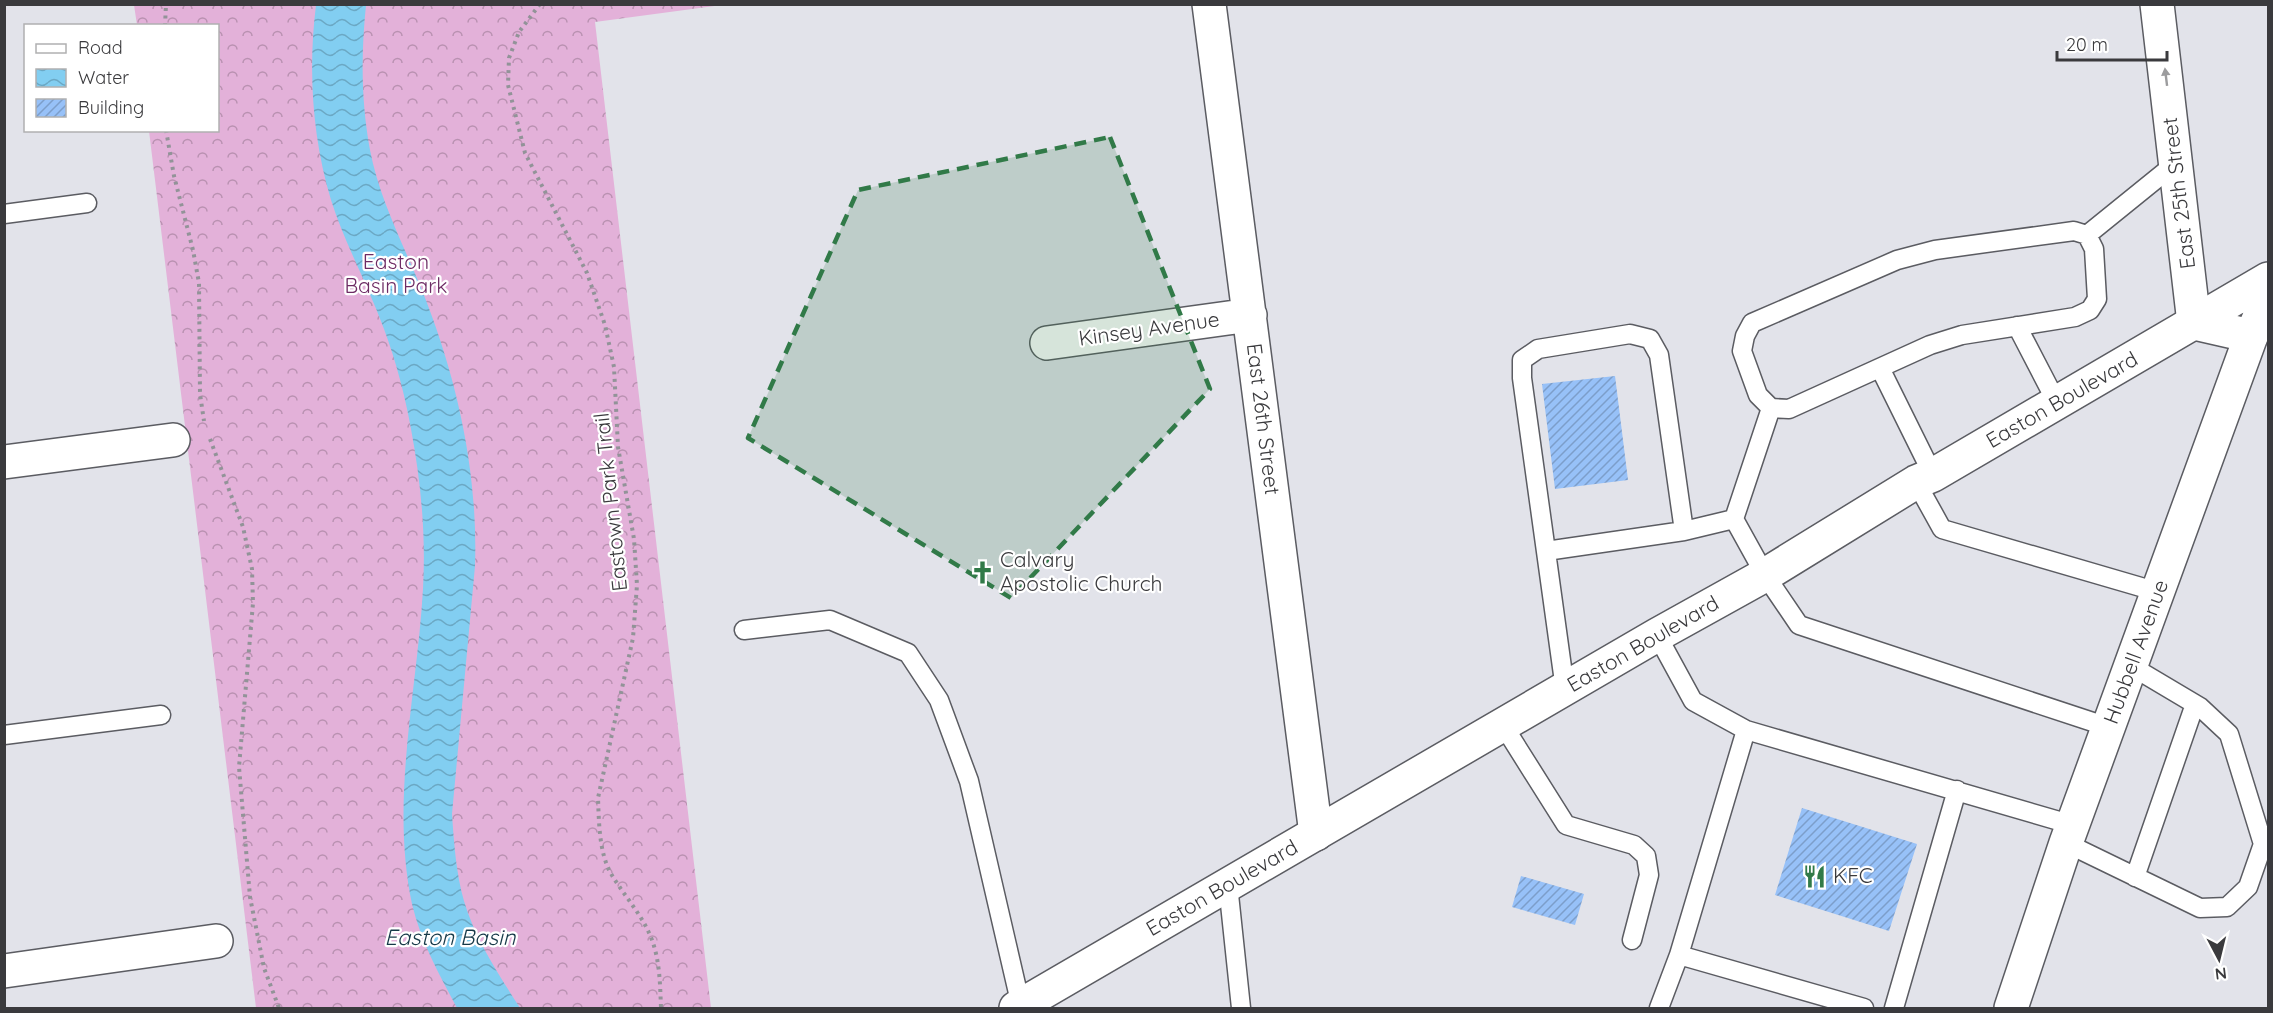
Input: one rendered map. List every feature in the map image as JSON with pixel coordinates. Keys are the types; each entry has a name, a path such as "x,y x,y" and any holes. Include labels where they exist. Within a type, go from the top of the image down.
{"main road":[{"name":"East 26th Street","path":"1209,4 1316,834"},
{"name":"East 25th Street","path":"2157,4 2194,323"},
{"name":"Easton Boulevard","path":"1018,1007 2268,279"},
{"name":"Hubbell Avenue","path":"2011,1008 2069,834 2268,298"},
{"name":"Kinsey Avenue","path":"1047,343 1250,315"},
{"path":"2194,323 2252,336"},
{"path":"4,462 173,440"},
{"path":"4,971 216,941"}],"lane":[{"path":"2087,235 2176,163"},
{"path":"4,214 87,203"},
{"path":"2074,231 2087,235 2094,249 2097,299 2090,310 2075,317 2017,326 1962,335 1930,345 1789,409 1771,408 1758,395 1742,351 1744,336 1752,323 1897,260 1935,250 2074,231"},
{"path":"2017,326 2057,403"},
{"path":"1565,689 1522,378 1522,360 1538,349 1630,334 1650,339 1659,356 1684,531"},
{"path":"1880,368 1942,529 2158,592"},
{"path":"1771,408 1734,519 1765,574 1799,625 2108,727"},
{"path":"1546,551 1684,531 1734,519"},
{"path":"744,630 830,620 908,653 939,700 969,781 1018,1007"},
{"path":"1658,635 1694,701 1746,730 1957,790 2069,834 2134,877 2200,908 2227,907 2248,886 2262,844 2229,734 2195,704 2131,666"},
{"path":"2134,877 2195,704"},
{"path":"4,735 161,715"},
{"path":"1503,725 1566,825 1634,845 1646,856 1649,875 1632,940"},
{"path":"1659,1008 1679,955 1746,730"},
{"path":"1894,1008 1957,790"},
{"path":"1228,885 1241,1008"},
{"path":"1679,955 1864,1008"}],"path":[{"path":"165,24 166,4"},
{"name":"Eastown Park Trail","path":"540,4 519,32 509,57 508,85 525,153 587,273 605,325 614,367 618,447 634,539 638,585 633,638 598,798 599,822 602,846 610,870 650,936 660,973 661,1008"},
{"path":"166,132 174,176 199,283 200,394 206,430 243,527 252,568 253,603 239,767 250,897 264,968 279,1008"}],"highlighted area":[{"path":"1110,137 1210,389 1011,598 748,438 858,190"}],"green space":[{"name":"Easton Basin Park","path":"134,5 722,5 595,22 711,1008 256,1008 149,132 219,132 219,24 137,24"}],"water":[{"name":"Easton Basin","path":"316,5 366,5 363,78 370,150 387,209 420,284 438,335 464,432 473,499 475,566 452,814 455,847 459,880 474,929 520,1008 457,1008 425,945 412,904 406,865 404,786 423,589 424,549 420,489 415,449 400,379 378,313 331,200 325,176 313,103 312,54"}],"building":[{"path":"1615,376 1628,480 1555,489 1542,384"},
{"path":"1802,808 1917,844 1889,931 1775,895"},
{"path":"1521,876 1584,894 1575,925 1512,907"}],"place":[{"name":"Calvary Apostolic Church","path":"982,572"},
{"name":"KFC","path":"1815,876"}]}
